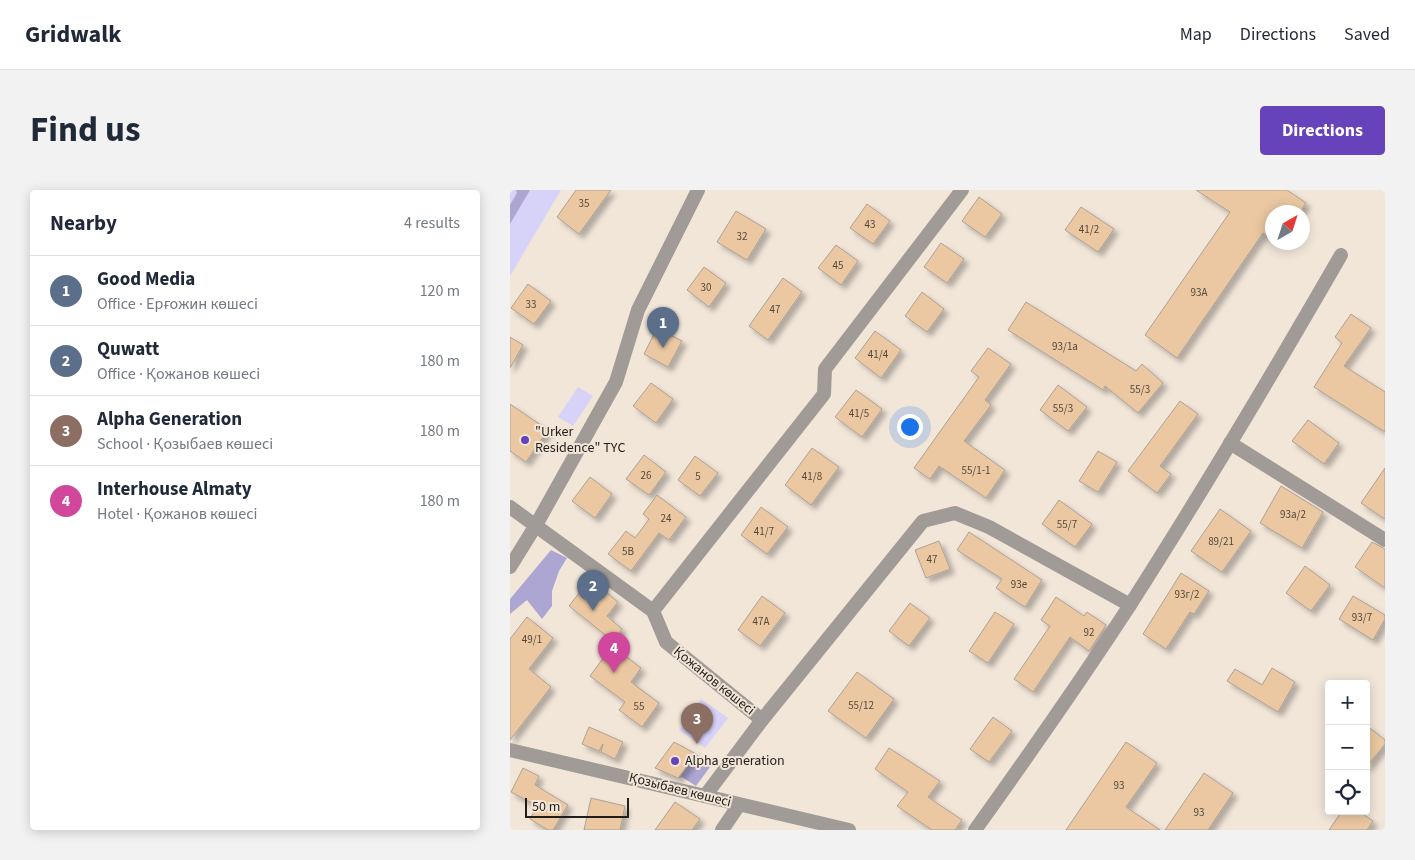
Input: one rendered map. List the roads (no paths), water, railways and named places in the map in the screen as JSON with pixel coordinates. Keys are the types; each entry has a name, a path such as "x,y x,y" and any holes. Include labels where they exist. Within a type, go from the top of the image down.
{"street":[{"path":"510,567 536,525 616,382 638,310 698,190"},
{"path":"510,508 653,611 824,394 825,369 962,190"},
{"path":"975,830 1037,744 1130,605 1230,443 1341,255"},
{"path":"1230,443 1385,540"},
{"path":"705,796 762,720 923,521 955,513 989,526 1130,605"},
{"name":"Қожанов көшесі","path":"653,611 666,642 762,720"},
{"name":"Қозыбаев көшесі","path":"510,750 849,830"},
{"path":"722,830 739,805"}],"place":[{"name":"Good Media","path":"663,348"},
{"name":"\"Urker Residence\" ТҮС","path":"525,440"},
{"name":"Quwatt","path":"593,611"},
{"name":"Interhouse Almaty","path":"614,673"},
{"name":"Alpha Generation","path":"697,744"},
{"name":"Alpha generation","path":"675,761"}]}
